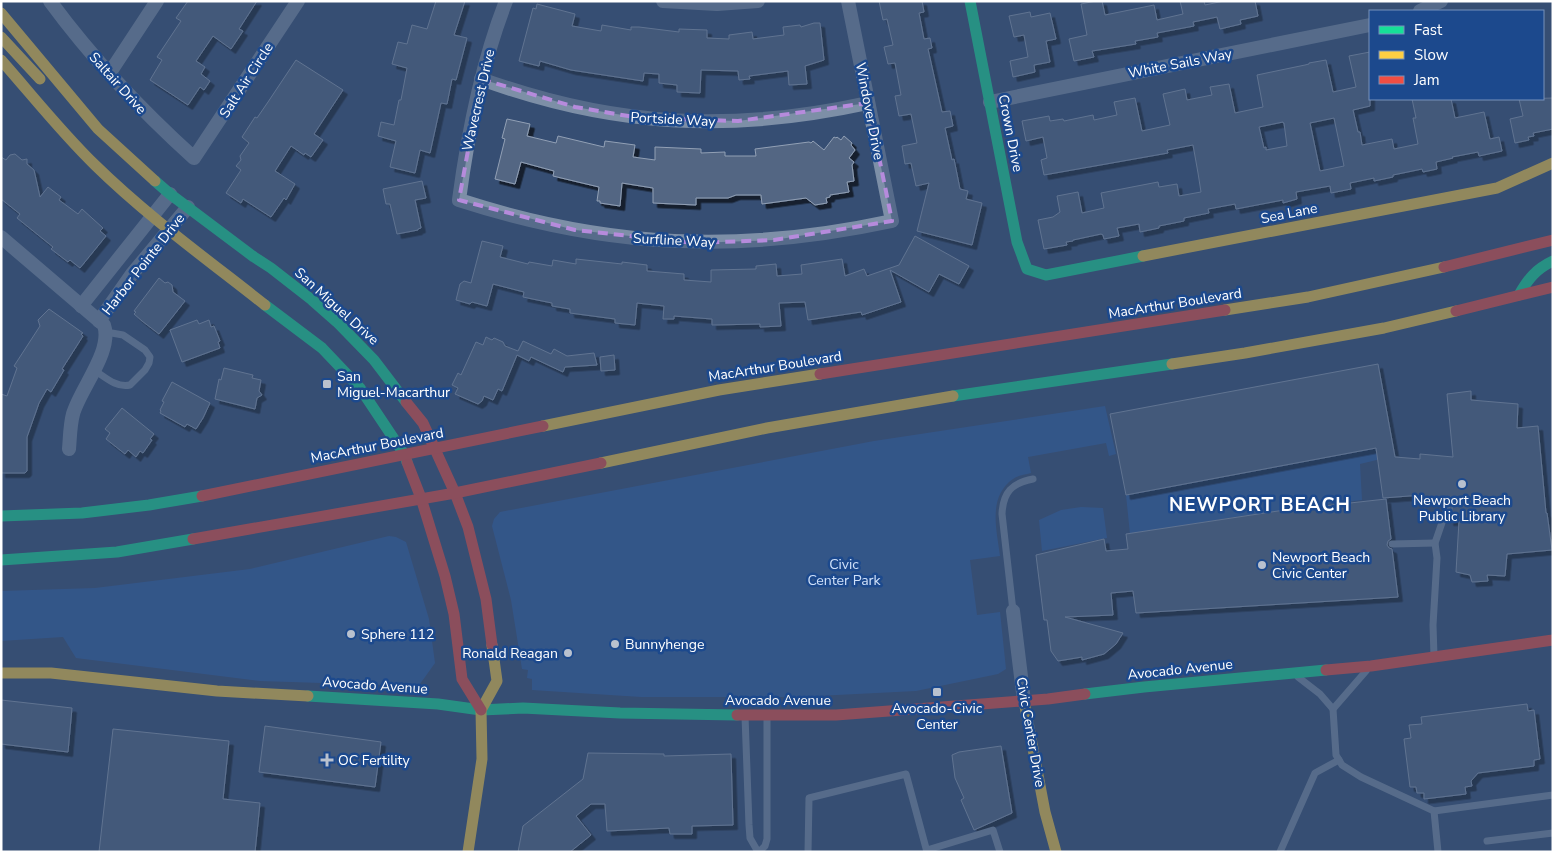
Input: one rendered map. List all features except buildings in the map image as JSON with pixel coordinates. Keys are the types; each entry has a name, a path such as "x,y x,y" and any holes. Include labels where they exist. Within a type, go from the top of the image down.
{"main road":[{"name":"Crown Drive","path":"970,1 1017,242 1027,269"},
{"name":"San Miguel Drive","path":"1,13 98,129 170,194 278,273 337,322 374,360 423,423 455,493 468,527 486,599 497,681 481,710"},
{"path":"1,36 41,81 69,96"},
{"path":"1,60 95,165 169,229 322,348 360,388 404,454 421,498 445,576 454,614 462,679 481,710 482,758 468,852"},
{"name":"Sea Lane","path":"1027,269 1046,275 1066,272 1497,188 1553,163"},
{"name":"MacArthur Boulevard","path":"1,516 82,512 149,505 222,492 719,390 1308,297 1553,240"},
{"path":"1518,295 1530,275 1540,266 1553,261"},
{"path":"1,560 117,552 455,493 767,428 936,399 1244,353 1375,330 1553,286"},
{"name":"Avocado Avenue","path":"1,672 51,673 217,691 429,704 481,710 524,708 620,713 745,716 836,715 894,712 1371,666 1553,640"},
{"name":"Civic Center Drive","path":"1024,700 1045,812 1056,852"}],"street":[{"name":"Saltair Drive","path":"50,1 70,29 109,74 150,118 194,158"},
{"path":"109,74 157,1"},
{"name":"Salt Air Circle","path":"194,158 298,1"},
{"name":"Wavecrest Drive","path":"459,200 472,119 481,80 506,1"},
{"path":"663,1 717,4 758,1"},
{"name":"Windover Drive","path":"848,1 892,221"},
{"path":"1422,10 1441,1"},
{"name":"White Sails Way","path":"990,102 1369,24"},
{"name":"Portside Way","path":"481,80 575,108 673,121 706,122 771,119 804,115 868,102"},
{"name":"Harbor Pointe Drive","path":"81,306 170,194"},
{"name":"Surfline Way","path":"459,200 520,218 575,230 615,237 670,241 724,242 774,240 853,230 892,221"},
{"name":"Harbor Pointe Drive","path":"69,449 73,414 105,345 103,326 132,274 188,207"},
{"name":"Harbor Pointe Drive","path":"1,237 103,326"},
{"name":"Civic Center Drive","path":"1013,611 1024,700"}],"lane":[{"path":"94,370 115,384 123,386 130,385 149,363 150,357 145,350 123,335 103,326"},
{"path":"1013,611 1002,514 1003,501 1008,492 1018,484 1033,479"},
{"path":"1434,657 1433,625 1437,558 1435,543 1447,508"},
{"path":"1392,544 1435,543"},
{"path":"1333,709 1371,666"},
{"path":"1294,673 1320,694 1333,709 1336,755 1342,765 1361,777 1434,811 1553,795"},
{"path":"745,716 750,838 759,852 765,846 767,839 767,716"},
{"path":"1280,852 1315,773 1339,760"},
{"path":"808,852 809,798 906,774 927,851 993,830 1000,852"},
{"path":"1434,811 1438,852"},
{"path":"1487,841 1553,833"}],"highlighted area":[{"path":"481,79 575,107 640,118 738,121 868,103 892,221 774,240 694,243 575,230 459,200"}],"green space":[{"name":"Civic Center Park","path":"1105,406 1116,454 1109,456 1106,443 1028,457 1031,473 1015,478 1005,486 997,505 996,525 1000,556 970,560 977,615 1000,612 1006,669 998,674 916,691 797,697 641,697 532,690 532,679 527,678 528,670 522,669 511,600 492,526 494,519 500,512 874,441"},
{"path":"1391,445 1393,456 1360,464 1362,500 1241,516 1130,534 1126,495"},
{"path":"1081,507 1103,508 1107,538 1042,551 1039,520 1061,510"},
{"path":"389,536 406,542 429,619 435,663 420,684 415,686 260,681 76,658 63,637 1,641 1,591 95,588 250,569"}],"traffic: fast":[{"path":"970,1 1017,242 1027,269 1046,275 1143,256"},
{"path":"155,181 271,268 337,322 374,360 406,402"},
{"path":"1519,295 1533,275 1553,261"},
{"path":"265,305 322,348 360,388 404,454 407,462"},
{"path":"953,396 1172,364"},
{"path":"1,516 82,513 202,496"},
{"path":"1,560 117,552 193,539"},
{"path":"1085,694 1326,670"},
{"path":"308,696 438,704 481,710 523,708 620,713 737,715"}],"traffic: slow":[{"path":"1,13 98,129 155,181"},
{"path":"1,37 40,79"},
{"path":"1,60 70,140 115,184 178,237 265,305"},
{"path":"1143,256 1497,188 1553,163"},
{"path":"1225,310 1308,297 1444,267"},
{"path":"1172,364 1384,328 1456,311"},
{"path":"543,426 719,390 820,374"},
{"path":"601,463 767,428 953,396"},
{"path":"468,852 482,759 481,710 497,681 492,645"},
{"path":"1,673 51,673 217,691 308,696"},
{"path":"1024,701 1045,812 1056,852"}],"traffic: jam":[{"path":"1444,267 1553,240"},
{"path":"1456,311 1553,287"},
{"path":"820,374 1225,310"},
{"path":"406,402 423,423 455,493 468,527 486,599 492,645"},
{"path":"202,496 543,426"},
{"path":"407,462 421,498 445,576 454,614 462,679 481,710"},
{"path":"193,539 455,493 601,463"},
{"path":"1326,670 1371,666 1553,640"},
{"path":"737,715 836,715 1048,699 1085,694"}],"place":[{"name":"San Miguel-Macarthur","path":"327,384"},
{"name":"Newport Beach Public Library","path":"1462,484"},
{"name":"Newport Beach Civic Center","path":"1262,565"},
{"name":"Sphere 112","path":"351,634"},
{"name":"Bunnyhenge","path":"615,644"},
{"name":"Ronald Reagan","path":"568,653"},
{"name":"Avocado-Civic Center","path":"937,692"},
{"name":"OC Fertility","path":"327,760"}],"district":[{"name":"NEWPORT BEACH","path":"1260,504"}]}
